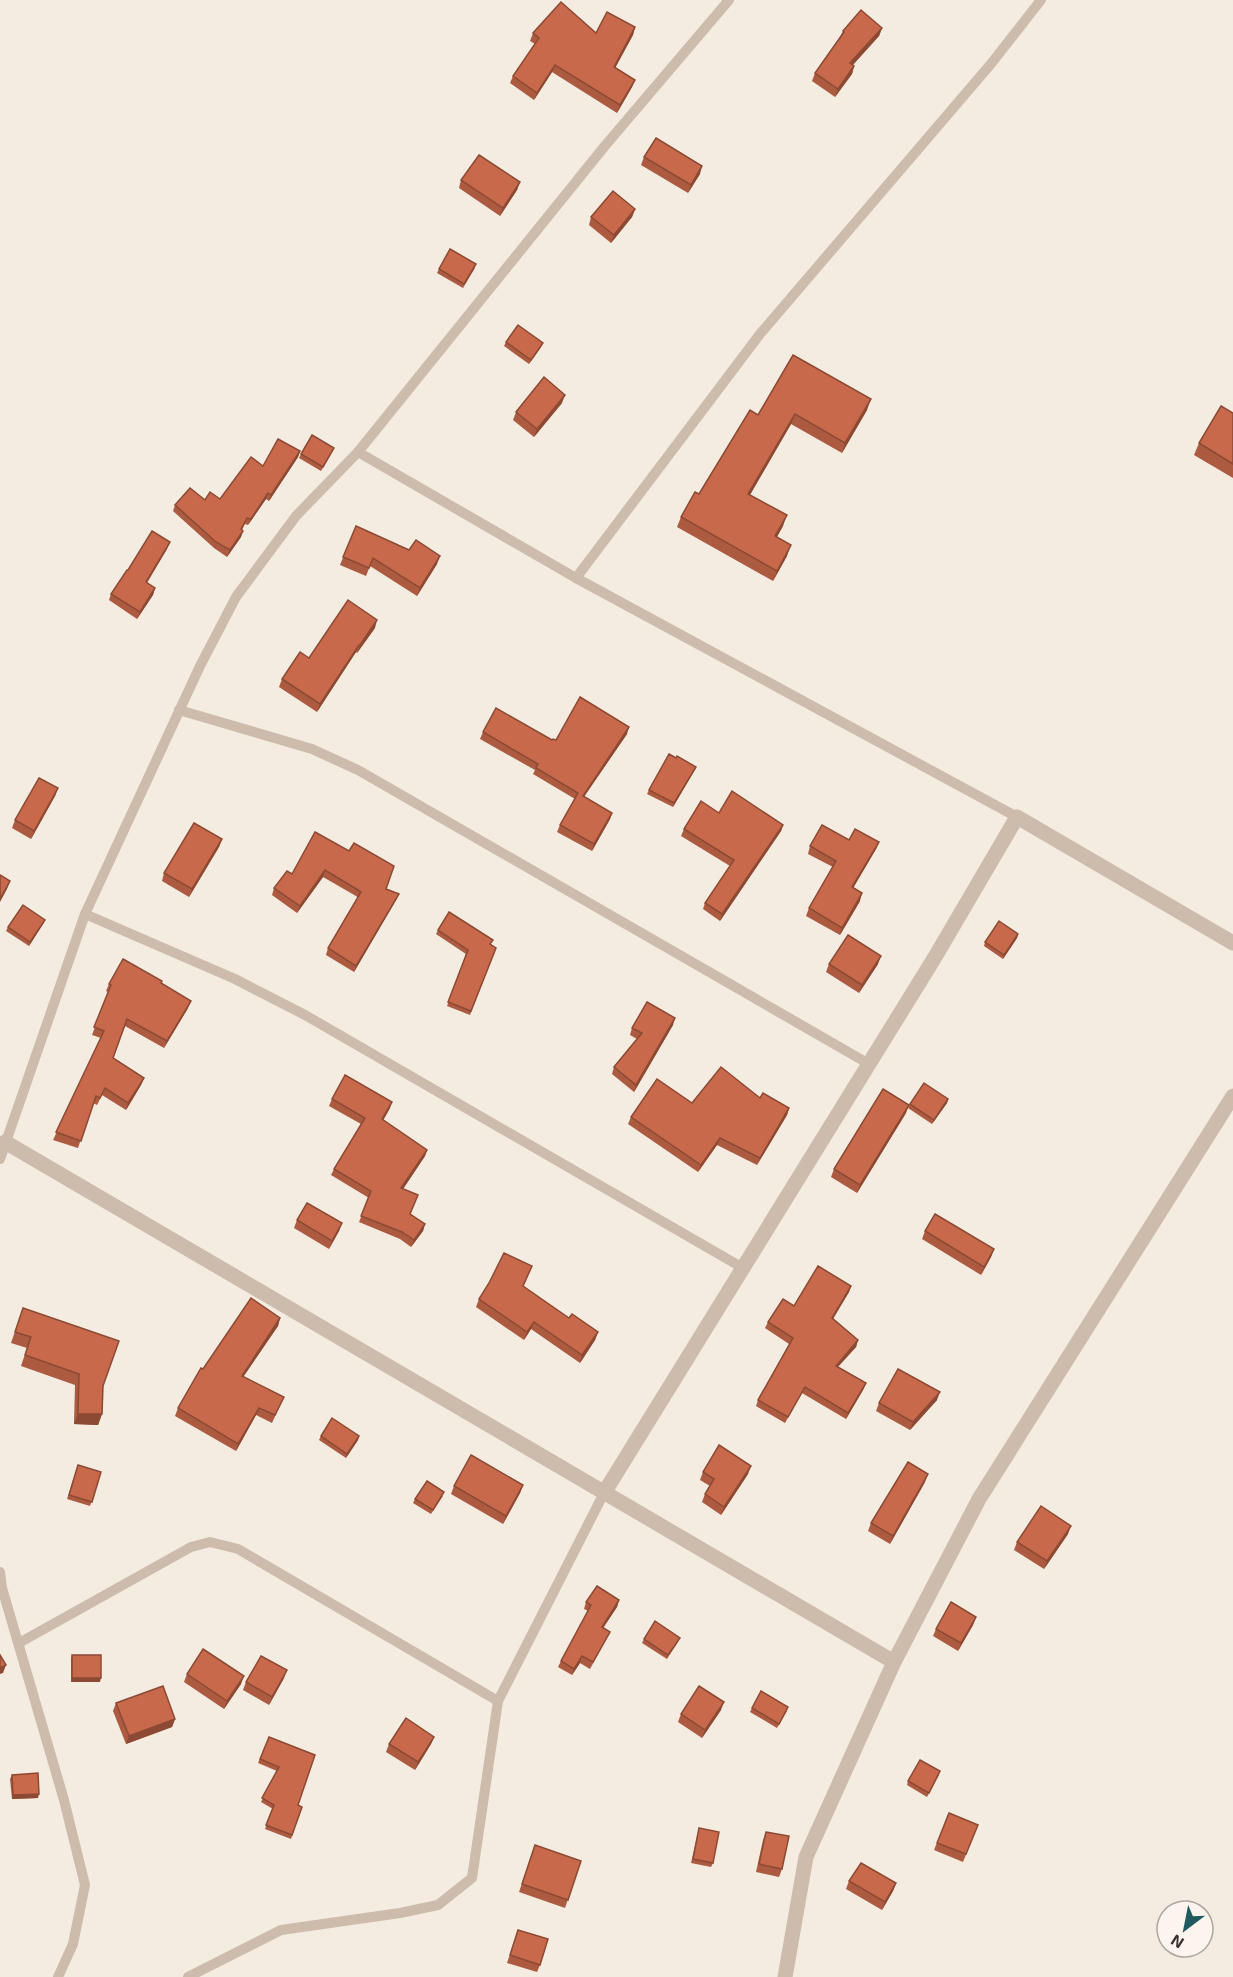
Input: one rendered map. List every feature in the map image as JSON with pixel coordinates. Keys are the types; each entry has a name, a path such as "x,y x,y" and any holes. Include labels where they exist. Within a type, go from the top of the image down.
{"street":[{"path":"604,1493 935,957 1017,817 1233,944"},
{"path":"785,1977 806,1857 894,1662 979,1499 1233,1096"},
{"path":"5,1142 894,1662"}],"lane":[{"path":"0,1160 85,914 179,710 236,597 296,516 358,452 604,147 729,0"},
{"path":"576,578 760,334 990,65 1041,0"},
{"path":"358,452 576,578 1017,817"},
{"path":"179,710 312,749 358,770 868,1064"},
{"path":"85,914 236,979 305,1015 743,1268"},
{"path":"188,1977 281,1930 400,1913 438,1905 471,1878 498,1701 604,1493"},
{"path":"19,1643 191,1548 210,1542 238,1549 498,1701"},
{"path":"0,1572 2,1588 64,1800 85,1885 73,1944 58,1977"}],"building":[{"path":"561,2 596,33 607,12 635,27 614,67 635,80 620,105 555,65 537,93 513,76 539,38 533,33"},
{"path":"861,10 882,28 850,63 854,66 838,89 815,73 843,31"},
{"path":"656,138 702,166 691,185 644,157"},
{"path":"479,155 520,182 503,208 461,180"},
{"path":"613,191 635,209 614,235 591,217"},
{"path":"450,249 476,264 464,284 439,269"},
{"path":"518,325 543,343 531,360 506,342"},
{"path":"793,355 871,399 845,443 795,414 748,494 787,515 775,536 791,545 777,571 681,517 695,492 699,494 750,410 758,415"},
{"path":"544,377 565,395 537,429 516,412"},
{"path":"1221,406 1233,413 1233,464 1199,443"},
{"path":"312,435 334,448 323,467 301,454"},
{"path":"278,439 300,451 271,495 268,493 251,519 247,518 241,529 243,531 230,550 216,542 175,505 190,488 205,500 210,492 220,499 251,457 263,466"},
{"path":"356,526 409,550 416,540 440,556 420,588 373,558 369,568 343,557"},
{"path":"152,531 170,542 146,582 155,588 140,612 111,594"},
{"path":"348,600 377,620 320,704 282,679 300,652 309,658"},
{"path":"580,697 629,727 583,796 612,813 594,844 560,825 578,793 536,768 538,764 483,732 496,708 552,740 556,740"},
{"path":"669,754 696,767 674,803 649,790"},
{"path":"39,778 58,788 34,831 15,820"},
{"path":"732,791 783,825 722,914 705,903 734,860 684,829 701,801 719,813"},
{"path":"194,823 222,839 192,889 164,873"},
{"path":"822,825 849,840 855,829 879,842 852,887 862,893 842,928 809,908 836,861 810,846"},
{"path":"315,832 349,851 354,843 394,866 386,889 399,894 356,966 328,948 361,892 325,870 300,906 274,888 287,871 292,874"},
{"path":"0,875 10,881 0,899"},
{"path":"23,905 45,920 30,942 8,927"},
{"path":"449,912 493,940 490,944 496,948 471,1011 448,1002 468,950 438,930"},
{"path":"999,921 1018,934 1004,955 985,942"},
{"path":"848,935 881,956 862,985 829,964"},
{"path":"123,959 191,1001 167,1041 127,1019 113,1058 144,1078 128,1103 105,1088 100,1098 96,1096 81,1141 56,1132 104,1031 94,1027 111,985 109,984"},
{"path":"647,1002 675,1018 636,1085 614,1067 642,1033 632,1028"},
{"path":"721,1067 760,1098 763,1093 789,1108 760,1158 720,1138 701,1165 631,1117 657,1079 692,1103"},
{"path":"345,1075 392,1102 382,1119 427,1150 401,1188 418,1195 410,1214 425,1224 414,1240 402,1232 361,1216 371,1191 334,1169 365,1118 332,1099"},
{"path":"924,1083 948,1099 934,1120 910,1104"},
{"path":"883,1089 909,1105 860,1185 834,1169"},
{"path":"307,1203 342,1223 332,1241 297,1220"},
{"path":"935,1214 994,1249 984,1267 925,1231"},
{"path":"504,1253 532,1266 523,1286 569,1318 572,1314 598,1332 582,1355 534,1322 527,1332 479,1299"},
{"path":"818,1266 851,1286 832,1318 858,1340 836,1366 866,1383 848,1413 805,1387 788,1417 758,1400 793,1338 768,1322 783,1299 794,1306"},
{"path":"251,1298 280,1318 242,1376 284,1397 275,1415 259,1408 238,1444 178,1408 201,1368 203,1369"},
{"path":"23,1308 119,1341 103,1386 102,1414 78,1414 79,1374 25,1355 31,1337 15,1332"},
{"path":"898,1369 940,1392 913,1422 879,1403"},
{"path":"332,1418 359,1436 347,1454 321,1436"},
{"path":"719,1445 751,1466 724,1507 705,1494 714,1479 703,1472"},
{"path":"471,1455 523,1485 506,1516 454,1486"},
{"path":"908,1462 928,1474 893,1536 871,1523"},
{"path":"78,1465 101,1472 92,1502 69,1495"},
{"path":"427,1481 444,1492 433,1510 415,1499"},
{"path":"1041,1506 1071,1526 1047,1561 1017,1542"},
{"path":"597,1586 619,1600 602,1627 610,1632 593,1662 582,1656 574,1669 561,1661 591,1605 586,1602"},
{"path":"951,1602 976,1617 961,1643 936,1629"},
{"path":"655,1621 680,1638 668,1655 644,1639"},
{"path":"203,1649 244,1676 227,1701 187,1674"},
{"path":"0,1655 6,1665 0,1668"},
{"path":"72,1655 101,1655 101,1678 72,1678"},
{"path":"261,1656 287,1670 272,1697 246,1682"},
{"path":"163,1686 175,1719 129,1736 116,1703"},
{"path":"699,1686 724,1702 705,1730 681,1714"},
{"path":"761,1691 788,1707 779,1724 752,1708"},
{"path":"406,1718 434,1737 418,1762 389,1744"},
{"path":"269,1737 315,1755 298,1805 302,1807 292,1835 266,1825 274,1805 262,1798 279,1767 260,1759"},
{"path":"920,1760 940,1771 929,1793 908,1781"},
{"path":"38,1773 39,1794 13,1795 12,1775"},
{"path":"949,1813 978,1825 966,1854 937,1843"},
{"path":"699,1828 719,1832 713,1863 693,1859"},
{"path":"766,1832 789,1836 782,1869 759,1864"},
{"path":"535,1845 581,1861 568,1900 522,1884"},
{"path":"861,1863 896,1883 885,1902 849,1881"},
{"path":"518,1930 548,1939 540,1965 510,1955"}]}
